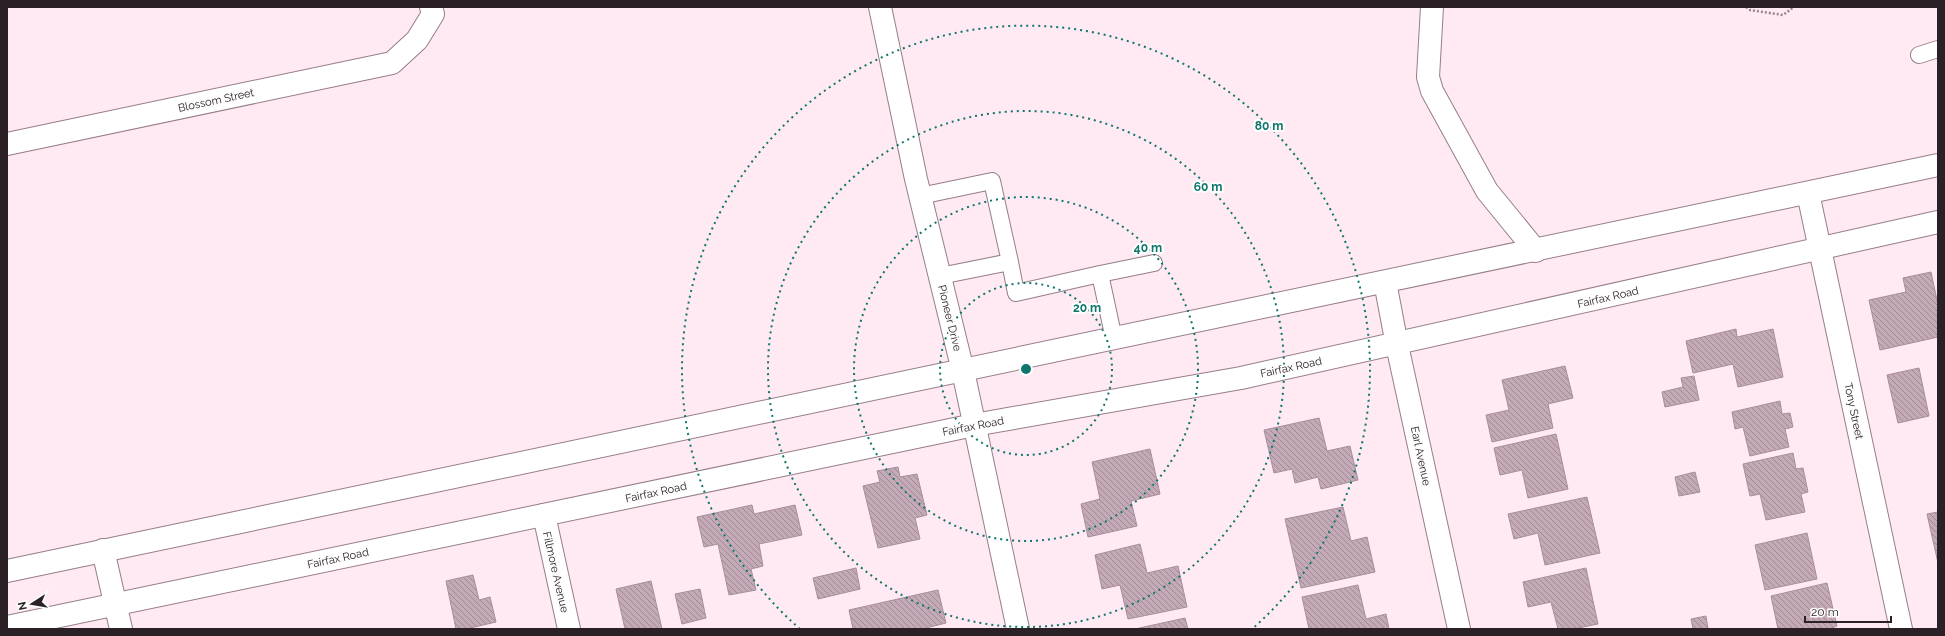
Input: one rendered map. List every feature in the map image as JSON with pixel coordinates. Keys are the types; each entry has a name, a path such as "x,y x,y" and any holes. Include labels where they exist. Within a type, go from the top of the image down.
{"main road":[{"name":"Blossom Street","path":"7,144 392,63 417,40 433,14 431,7"},
{"name":"Pioneer Drive","path":"880,7 920,196 963,371 1018,629"},
{"path":"1432,7 1428,77 1432,91 1487,191 1536,251"},
{"path":"7,571 1536,251 1938,165"},
{"name":"Tony Street","path":"1808,193 1901,629"},
{"name":"Fairfax Road","path":"7,628 974,425 1241,378 1938,222"},
{"name":"Earl Avenue","path":"1385,282 1459,629"},
{"name":"Fillmore Avenue","path":"544,515 569,629"},
{"path":"103,550 121,629"}],"lane":[{"path":"1919,55 1938,49"},
{"path":"920,196 992,181 1016,293 1154,263"},
{"path":"940,276 1010,262"},
{"path":"1100,274 1114,339"}],"path":[{"path":"1746,7 1750,10 1783,14 1794,7"}],"building":[{"path":"1931,272 1938,305 1938,337 1880,350 1869,300 1906,292 1903,278"},
{"path":"1736,329 1737,337 1773,329 1783,377 1738,387 1733,364 1693,373 1686,341"},
{"path":"1565,366 1573,398 1548,404 1553,428 1492,442 1486,415 1509,410 1502,380"},
{"path":"1919,368 1929,416 1898,423 1887,375"},
{"path":"1694,376 1699,400 1665,407 1662,392 1683,387 1681,378"},
{"path":"1780,401 1782,414 1790,413 1793,427 1785,429 1789,447 1750,456 1743,427 1735,429 1732,412"},
{"path":"1319,418 1327,451 1350,446 1358,480 1321,489 1318,477 1295,483 1292,469 1274,473 1264,430"},
{"path":"1556,434 1568,489 1528,498 1522,470 1500,475 1494,448"},
{"path":"1150,449 1160,494 1131,501 1137,526 1088,537 1081,504 1100,499 1092,462"},
{"path":"1793,453 1796,469 1803,468 1808,492 1801,494 1805,512 1766,520 1760,494 1750,496 1743,464"},
{"path":"898,467 900,477 917,474 927,515 915,518 920,539 878,548 863,486 880,482 877,471"},
{"path":"1695,472 1700,492 1679,496 1675,477"},
{"path":"1587,497 1600,553 1545,565 1538,533 1514,539 1508,514"},
{"path":"752,505 754,514 795,505 802,535 759,544 763,566 751,569 756,590 729,595 718,544 704,547 697,517"},
{"path":"1343,507 1351,541 1367,537 1375,572 1301,588 1285,519"},
{"path":"1938,512 1938,563 1927,514"},
{"path":"1807,533 1817,579 1765,590 1755,545"},
{"path":"1140,544 1147,573 1178,566 1187,607 1128,619 1120,585 1102,589 1095,555"},
{"path":"856,568 860,589 818,599 813,578"},
{"path":"1586,568 1598,624 1573,629 1558,629 1551,602 1528,607 1523,582"},
{"path":"473,575 479,600 490,597 496,622 466,629 456,629 446,581"},
{"path":"651,581 662,629 625,629 616,589"},
{"path":"1827,583 1837,626 1829,629 1778,629 1771,596"},
{"path":"1358,585 1366,619 1386,614 1389,629 1309,629 1302,597"},
{"path":"700,589 706,618 682,624 675,594"},
{"path":"938,590 946,623 922,629 853,629 849,610"},
{"path":"1706,616 1708,629 1693,629 1691,619"},
{"path":"1185,618 1188,629 1135,629"}]}
